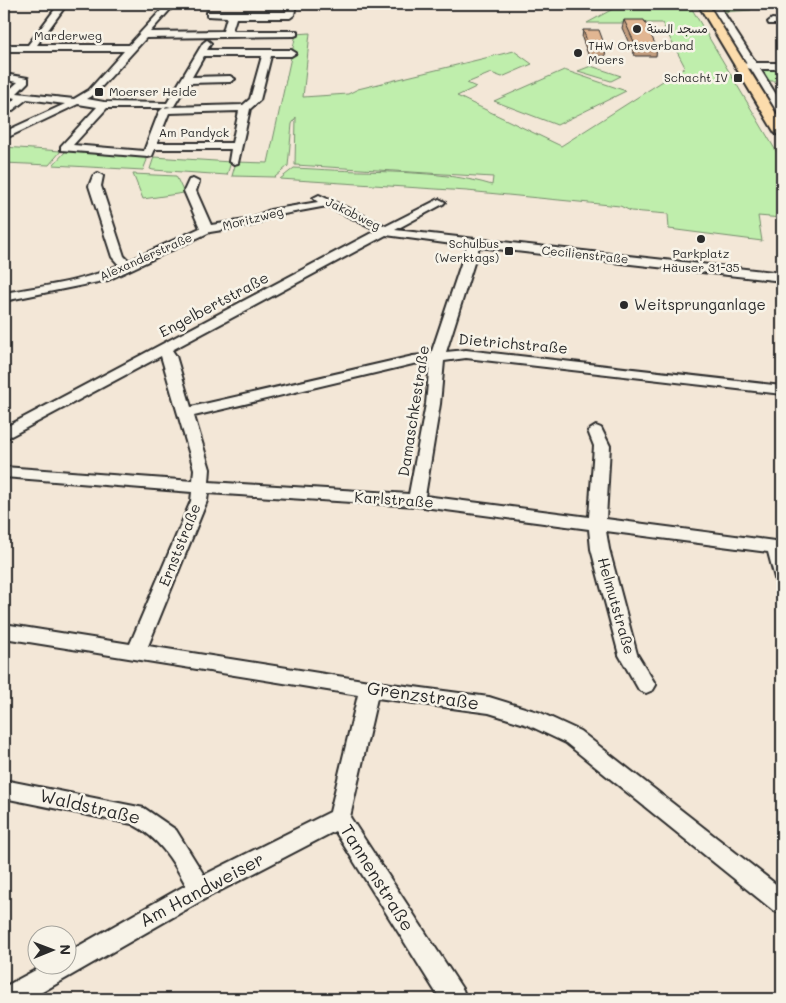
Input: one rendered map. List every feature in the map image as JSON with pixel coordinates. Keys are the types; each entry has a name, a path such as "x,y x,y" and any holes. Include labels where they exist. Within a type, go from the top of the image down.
{"main road":[{"path":"702,4 746,66 782,134"}],"street":[{"path":"31,48 62,4"},
{"path":"4,136 16,128 77,101 100,85 171,4"},
{"path":"210,14 290,15 292,4"},
{"path":"714,4 746,66 782,111"},
{"path":"227,34 232,15"},
{"path":"270,33 273,15"},
{"path":"772,22 782,22"},
{"path":"143,35 294,33"},
{"path":"4,77 25,80 11,94 104,105 169,107 202,53 209,34"},
{"name":"Marderweg","path":"4,48 132,48"},
{"path":"202,53 291,53"},
{"path":"245,108 255,100 267,53"},
{"path":"746,66 782,66"},
{"path":"185,80 230,79"},
{"path":"4,114 25,96"},
{"name":"Am Pandyck","path":"104,105 83,131 65,148 148,154 164,112 169,107 245,108 234,161"},
{"name":"Am Pandyck","path":"152,146 237,146"},
{"path":"98,176 95,186 118,257 128,267"},
{"name":"Alexanderstraße","path":"4,297 81,284 128,267 207,229 190,191 193,182"},
{"name":"Moritzweg","path":"207,229 249,223 270,213 322,204 323,200"},
{"name":"Jakobweg","path":"323,200 388,231"},
{"name":"Engelbertstraße","path":"4,434 388,231 439,202"},
{"name":"Cecilienstraße","path":"388,231 394,234 782,277"},
{"name":"Damaschkestraße","path":"416,500 433,404 438,355 474,243"},
{"name":"Ernststraße","path":"136,652 199,501 201,487 202,469 168,356 164,350"},
{"name":"Dietrichstraße","path":"186,413 438,355 466,354 782,390"},
{"name":"Helmutstraße","path":"596,431 602,446 597,523 600,549 628,655 646,685"},
{"name":"Karlstraße","path":"4,472 201,487 416,500 779,548"},
{"path":"779,548 782,577"},
{"name":"Grenzstraße","path":"4,631 369,689 489,705 534,719 573,737 656,805 782,903"},
{"name":"Tannenstraße","path":"369,689 338,818 454,999"},
{"name":"Waldstraße","path":"4,789 136,815 154,823 169,835 200,889"},
{"name":"Am Handweiser","path":"78,959 200,889 338,818"},
{"name":"Am Handweiser","path":"7,999 48,976"}],"green space":[{"path":"622,4 689,4 782,161 782,218 758,216 762,241 669,229 668,214 631,211 620,206 467,191 280,179 294,168 428,174 450,176 492,185 493,177 295,165 296,117 292,124 288,166 275,177 232,176 236,162 268,163 296,34 310,33 303,97 348,94 358,89 514,51 532,64 502,77 491,73 467,83 476,87 457,96 561,146 685,67 662,23 587,23"},
{"path":"718,4 747,4 751,10 723,12"},
{"path":"591,66 621,76 611,81 578,71"},
{"path":"759,67 782,67 782,81 768,81"},
{"path":"564,70 626,91 557,125 494,101"},
{"path":"4,147 61,151 49,165 4,163"},
{"path":"66,151 145,156 147,160 143,170 53,165"},
{"path":"154,157 231,162 227,175 153,170 150,169"},
{"path":"133,174 176,176 184,193 143,199"}],"building":[{"path":"624,20 644,20 657,48 637,48"},
{"path":"583,30 599,30 606,49 590,49"}],"place":[{"name":"مسجد السنة","path":"637,29"},
{"name":"THW Ortsverband Moers","path":"578,53"},
{"name":"Schacht IV","path":"738,78"},
{"name":"Moerser Heide","path":"99,92"},
{"name":"Parkplatz Häuser 31-35","path":"701,239"},
{"name":"Schulbus (Werktags)","path":"509,251"},
{"name":"Weitsprunganlage","path":"624,305"}]}
